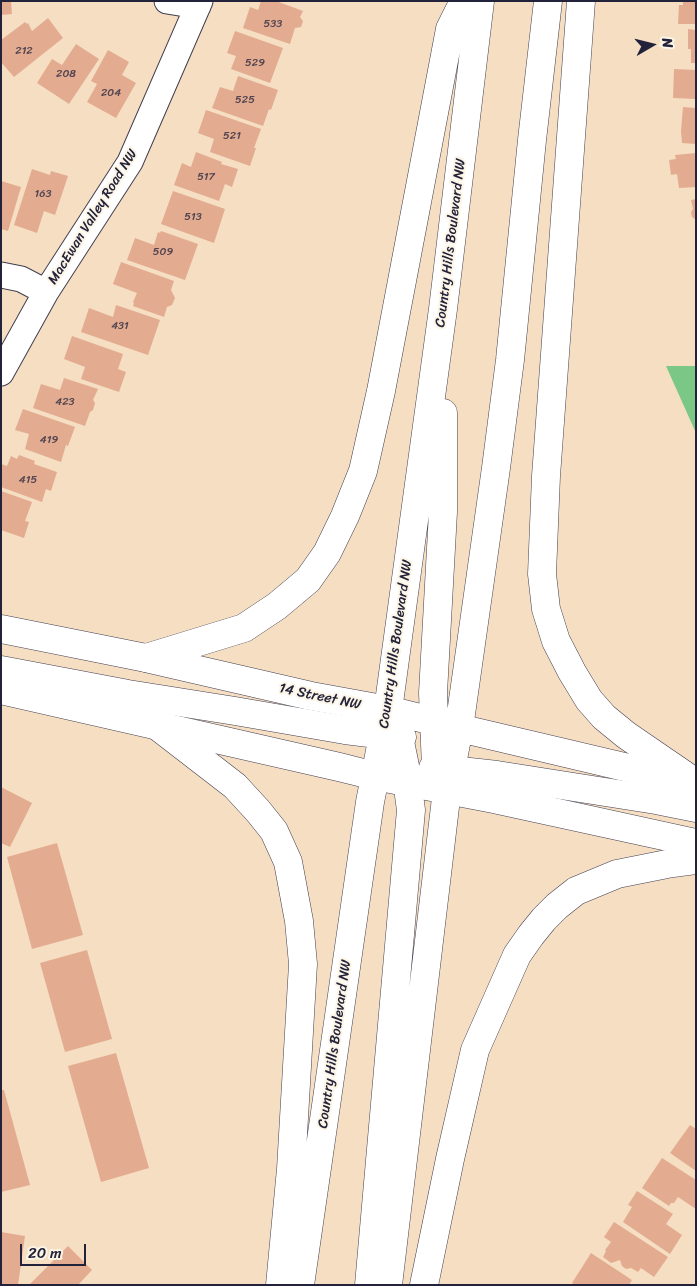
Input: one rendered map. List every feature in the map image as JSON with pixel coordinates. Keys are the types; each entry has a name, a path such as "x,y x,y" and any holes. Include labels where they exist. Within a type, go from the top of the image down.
{"main road":[{"path":"146,658 244,628 277,606 308,580 327,553 346,516 363,471 381,391 450,29 464,1"},
{"name":"Country Hills Boulevard NW","path":"300,1285 370,802 375,776 390,727 480,1"},
{"path":"443,728 496,468 510,360 548,1"},
{"path":"581,1 546,476 542,574 546,610 556,641 572,672 604,717 626,735 696,783"},
{"path":"388,1285 445,776 443,728 434,684 443,512 443,309"},
{"name":"14 Street NW","path":"1,628 146,658 320,698 390,727 443,728 696,783"},
{"path":"1,670 128,694 345,730 390,727 406,774 411,810 369,1285"},
{"path":"1,690 375,776 497,774 696,808"},
{"path":"156,725 235,786 274,831 288,862 299,921 303,964 291,1169 280,1285"},
{"path":"445,776 494,799 696,843"},
{"path":"424,1285 475,1050 517,955 544,918 576,891 617,874 696,860"}],"street":[{"path":"166,1 199,4"},
{"name":"MacEwan Valley Road NW","path":"1,373 46,292 130,162 199,4"},
{"path":"1,275 21,279 46,292"}],"green space":[{"path":"666,366 696,366 696,433"}],"building":[{"path":"1,1 11,1 12,14 1,15"},
{"path":"261,1 276,1 303,11 300,17 303,21 301,27 295,28 290,44 243,28 250,7 258,10"},
{"path":"683,1 696,1 696,24 678,24 679,5 683,5"},
{"path":"48,18 63,38 14,77 1,62 1,40 25,22 28,23 32,31"},
{"path":"688,29 696,30 696,63 691,63 691,49 688,49"},
{"path":"235,31 283,48 270,83 231,69 236,56 227,53"},
{"path":"76,44 99,59 69,104 37,83 52,59 62,65"},
{"path":"108,50 129,62 122,75 136,83 116,118 87,102 97,84 91,81"},
{"path":"674,69 696,70 696,99 673,98"},
{"path":"238,76 278,90 263,126 212,108 220,87 233,91"},
{"path":"683,107 696,108 696,144 682,143"},
{"path":"206,110 261,129 250,166 210,152 214,139 198,133"},
{"path":"196,152 222,162 221,164 238,169 232,187 225,184 219,201 174,185 182,163 191,167"},
{"path":"696,153 696,187 679,188 677,174 671,175 669,160 676,159 675,155"},
{"path":"32,169 50,175 51,171 68,176 55,215 44,211 37,233 14,225"},
{"path":"1,181 21,187 8,231 1,229"},
{"path":"173,191 225,209 214,243 161,224"},
{"path":"696,199 696,220 692,217 691,200"},
{"path":"161,231 198,244 185,280 127,260 135,238 154,245 158,232 160,233"},
{"path":"121,262 174,281 171,290 175,298 172,305 167,307 164,317 133,306 137,293 113,284"},
{"path":"116,305 160,320 148,355 81,332 89,308 113,317"},
{"path":"72,336 123,354 118,369 126,372 119,392 81,379 85,367 64,359"},
{"path":"64,378 98,389 93,400 95,403 93,410 90,412 85,426 33,408 41,384 60,390"},
{"path":"23,409 75,427 68,446 66,445 61,462 25,449 29,434 15,430"},
{"path":"19,455 35,461 34,464 57,472 51,491 46,489 42,502 1,487 1,464 7,466 11,456 17,459"},
{"path":"1,491 32,502 25,521 29,522 24,538 1,530"},
{"path":"1,787 32,803 10,847 1,843"},
{"path":"57,843 83,935 32,949 7,857"},
{"path":"87,950 112,1039 65,1052 40,963"},
{"path":"116,1053 149,1168 101,1182 68,1066"},
{"path":"1,1090 4,1090 30,1185 1,1192"},
{"path":"690,1125 696,1129 696,1171 670,1153"},
{"path":"662,1158 696,1180 696,1209 678,1197 669,1206 642,1188"},
{"path":"637,1191 673,1214 666,1224 682,1235 670,1254 623,1222 632,1207 628,1205"},
{"path":"614,1222 668,1257 654,1277 641,1268 638,1272 631,1268 626,1269 622,1266 620,1260 611,1263 603,1257 605,1250 611,1242 604,1237"},
{"path":"1,1232 25,1236 18,1285 1,1285"},
{"path":"68,1246 92,1270 78,1285 29,1285"},
{"path":"591,1253 632,1280 629,1285 575,1285 572,1283"}]}
